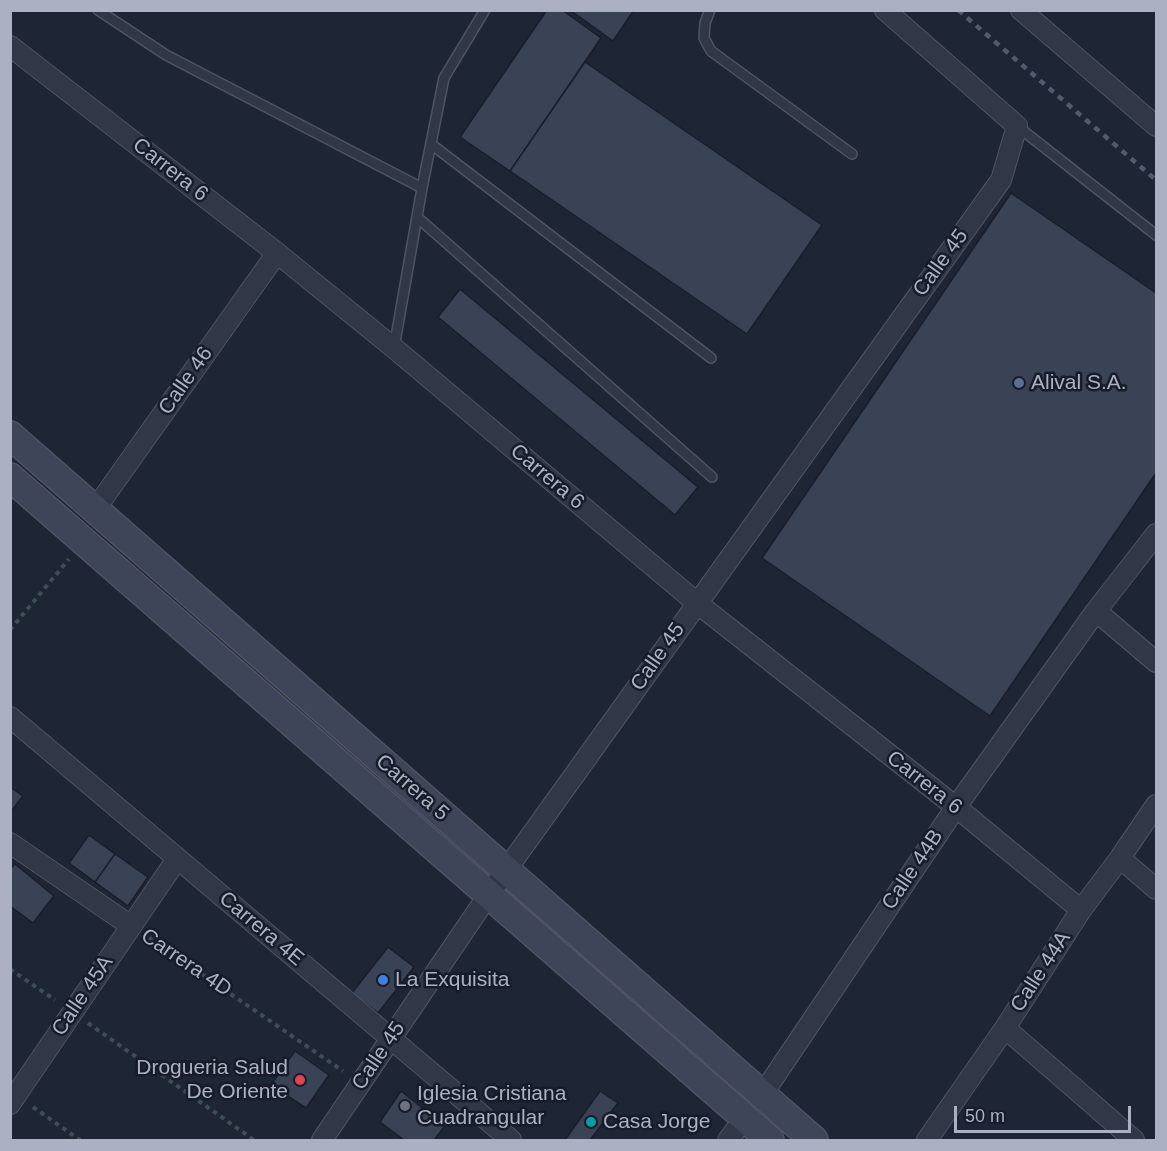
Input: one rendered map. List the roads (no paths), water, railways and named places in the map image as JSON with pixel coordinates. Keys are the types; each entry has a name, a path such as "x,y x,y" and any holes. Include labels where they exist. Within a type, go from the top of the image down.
{"main road":[{"name":"Carrera 5","path":"10,435 814,1140"},
{"name":"Carrera 5","path":"10,477 770,1140"}],"street":[{"path":"885,10 1017,126"},
{"path":"1021,10 1156,126"},
{"name":"Carrera 6","path":"10,46 278,253 697,603 956,807 1081,910"},
{"name":"Calle 45","path":"322,1140 489,894 1001,180 1017,126"},
{"name":"Calle 46","path":"95,509 278,253"},
{"name":"Calle 44B","path":"762,1095 956,807 1096,611 1156,534"},
{"path":"1096,611 1156,662"},
{"name":"Carrera 4E","path":"10,717 511,1140"},
{"name":"Calle 44A","path":"927,1140 1005,1028 1081,910 1156,805"},
{"name":"Carrera 4D","path":"10,843 131,926"},
{"name":"Calle 45A","path":"14,1100 177,858"},
{"path":"1120,858 1156,889"},
{"path":"1005,1028 1134,1140"},
{"path":"728,1140 745,1118"}],"lane":[{"path":"98,10 166,55 422,188"},
{"path":"394,348 444,78 485,10"},
{"path":"710,10 705,23 704,38 711,51 852,154"},
{"path":"1017,126 1156,235"},
{"path":"431,144 711,357"},
{"path":"417,217 712,477"}],"railway":[{"path":"958,10 1156,180"}],"place":[{"name":"Alival S.A.","path":"1019,383"},
{"name":"La Exquisita","path":"383,980"},
{"name":"Drogueria Salud De Oriente","path":"300,1080"},
{"name":"Iglesia Cristiana Cuadrangular","path":"405,1106"},
{"name":"Casa Jorge","path":"591,1122"}]}
